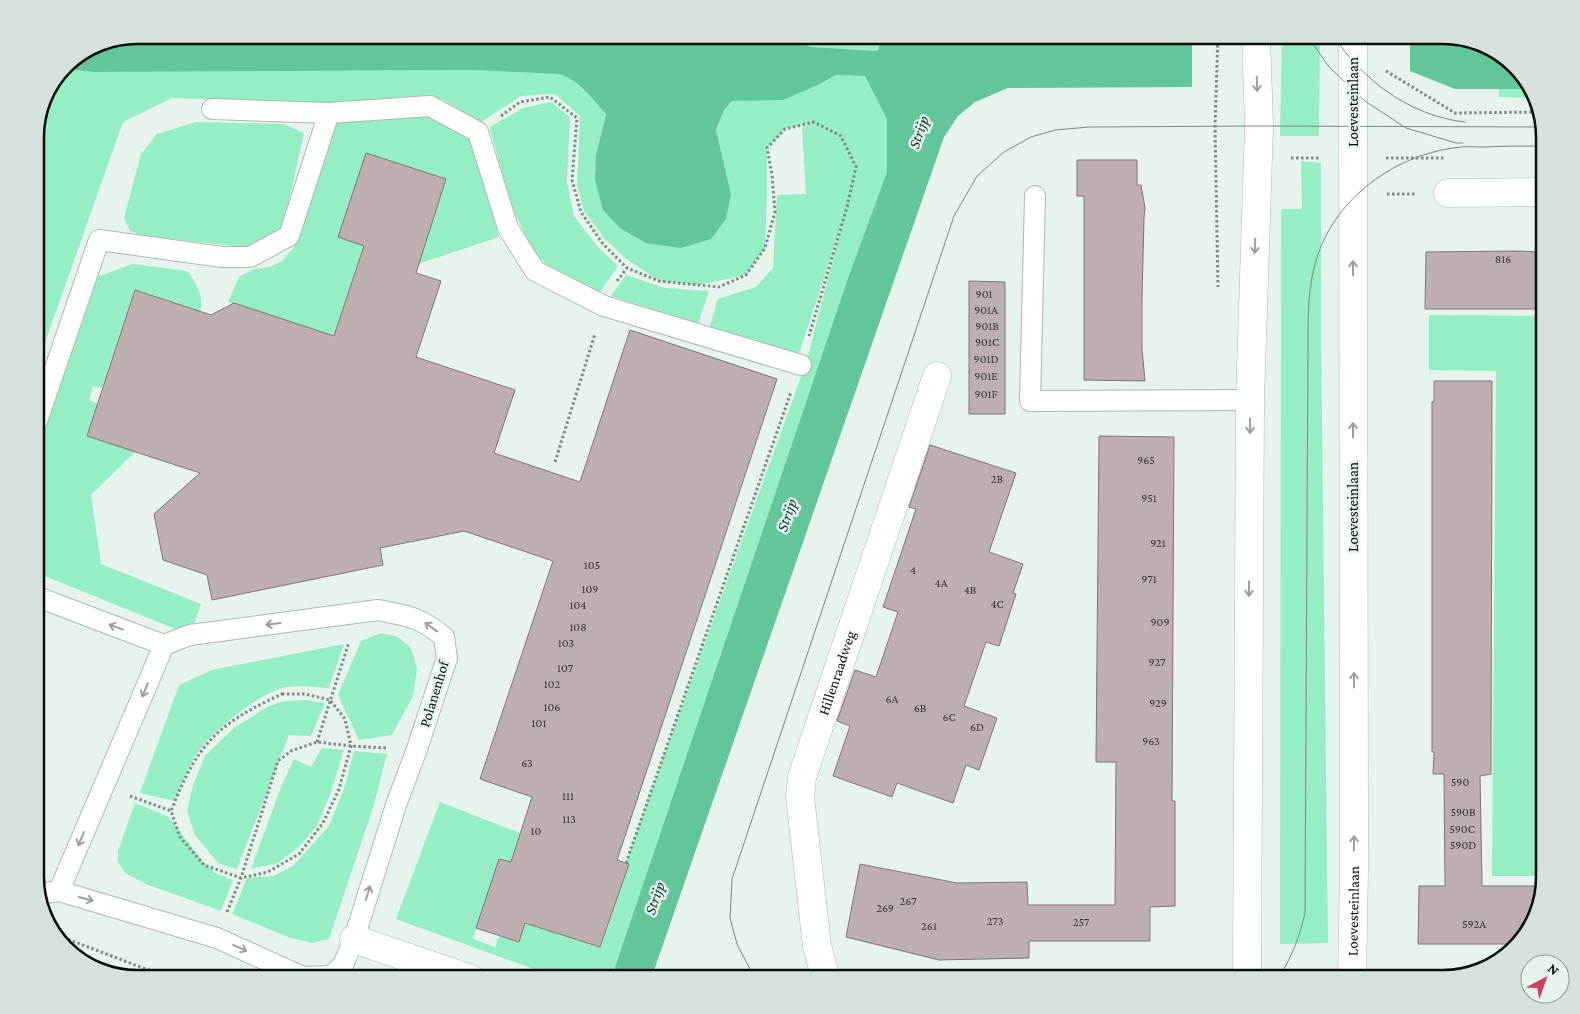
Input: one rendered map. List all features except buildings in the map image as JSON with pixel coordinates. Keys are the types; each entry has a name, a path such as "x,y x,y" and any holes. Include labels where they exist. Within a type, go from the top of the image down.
{"street":[{"path":"1247,970 1250,400 1259,126 1256,44"},
{"name":"Loevesteinlaan","path":"1352,970 1354,871 1353,44"},
{"path":"1448,194 1536,192"},
{"name":"Hillenraadweg","path":"824,970 817,946 800,797 802,777 937,376"},
{"path":"354,939 444,970"}],"lane":[{"path":"212,108 329,113 430,106 478,132 508,228 535,271 604,306 801,365"},
{"path":"44,401 99,240 222,257 250,257 290,236 329,113"},
{"path":"1035,196 1030,401 1250,400"},
{"path":"44,599 164,645 59,891"},
{"name":"Polanenhof","path":"164,645 190,635 378,610 406,615 427,623 444,638 447,658 417,749 397,802 354,939 343,965 337,970"},
{"name":"Polanenhof","path":"45,893 59,891 217,938 288,970"}],"path":[{"path":"1386,71 1456,113 1532,112"},
{"path":"555,462 608,292 627,268"},
{"path":"317,742 359,613"},
{"path":"282,694 305,694 330,700 344,719 351,746 340,789 322,823 300,854 268,872 241,878 204,865 180,836 171,810 183,781 204,748 232,721 260,704 282,694"},
{"path":"217,938 241,878 278,761 291,751 317,742 351,746 417,749"},
{"path":"104,787 171,810"},
{"path":"67,939 148,970"}],"shaded area":[{"path":"804,44 879,44 878,51 812,47"},
{"path":"1282,44 1320,44 1319,136 1280,136"},
{"path":"72,70 93,72 471,70 558,74 579,85 606,114 596,155 731,194 716,130 724,110 732,101 741,101 820,84 836,75 865,76 888,119 887,172 849,275 614,970 536,970 396,919 440,802 520,833 511,862 499,859 473,939 495,947 499,936 519,942 525,923 601,947 629,864 626,862 807,360 843,220 798,357 709,329 718,299 756,287 773,268 777,195 806,194 802,128 811,123 785,129 767,148 765,248 746,275 699,285 659,281 625,258 605,239 584,211 577,185 580,116 555,94 521,96 481,122 442,99 326,104 172,98 123,122 44,346 44,130 47,112 53,95"},
{"path":"1499,89 1523,89 1528,98 1499,97"},
{"path":"551,102 570,117 567,182 574,216 597,246 618,266 600,292 553,272 532,249 509,201 490,127 523,108"},
{"path":"422,110 470,137 499,237 418,264 446,180 366,153 338,237 364,246 334,336 228,302 239,277 254,269 270,267 282,261 294,247 333,122"},
{"path":"196,122 284,124 304,133 282,233 253,248 144,236 130,231 124,218 141,154 157,134"},
{"path":"1301,161 1321,163 1321,334 1328,943 1280,944 1281,209 1302,209"},
{"path":"133,264 187,271 199,290 201,300 200,312 135,290 102,388 93,386 89,400 98,404 87,436 135,452 91,495 101,564 201,604 190,635 44,576 44,431 94,278"},
{"path":"626,275 665,288 709,291 698,324 611,296"},
{"path":"1429,315 1536,316 1536,876 1492,876 1496,371 1429,370"},
{"path":"381,633 398,637 411,648 417,669 413,696 392,735 359,740 338,695 361,641"},
{"path":"344,644 329,688 287,687 265,696 226,723 198,752 174,801 140,793 179,685 212,670"},
{"path":"306,700 325,703 311,736 289,735 237,869 218,863 195,835 187,811 193,785 205,756 234,728 269,706 285,701"},
{"path":"322,748 344,750 330,795 317,826 300,846 278,863 251,869 281,787 294,759 311,767"},
{"path":"354,751 387,754 373,808 329,939 312,943 291,938 232,914 247,878 273,876 293,866 329,826 345,786"},
{"path":"135,803 169,817 204,863 215,873 233,880 221,911 146,884 125,873 118,862 118,851"}],"water":[{"name":"Strijp","path":"136,44 804,44 812,47 878,51 879,44 1192,44 1192,87 1008,88 975,102 958,116 944,137 654,970 614,970 849,275 887,172 887,119 865,76 836,75 783,100 732,101 724,110 716,130 731,194 726,219 711,239 681,248 646,243 620,228 603,210 595,180 596,155 606,114 579,85 558,74 471,70 93,72 72,70 85,59 101,51 112,47"},
{"path":"1410,44 1456,45 1485,53 1495,59 1513,75 1523,89 1455,89 1410,71"}],"tram line":[{"path":"1313,44 1329,67 1365,101 1406,128 1456,143 1463,143"},
{"path":"1340,44 1358,67 1389,93 1425,112 1465,122"},
{"path":"750,970 737,944 730,918 732,879 954,216 977,176 1004,152 1031,137 1055,130 1089,127 1535,127"},
{"path":"1283,970 1294,947 1305,913 1308,325 1309,296 1314,268 1322,245 1333,223 1348,204 1385,173 1407,161 1430,153 1457,147 1536,146"}]}
